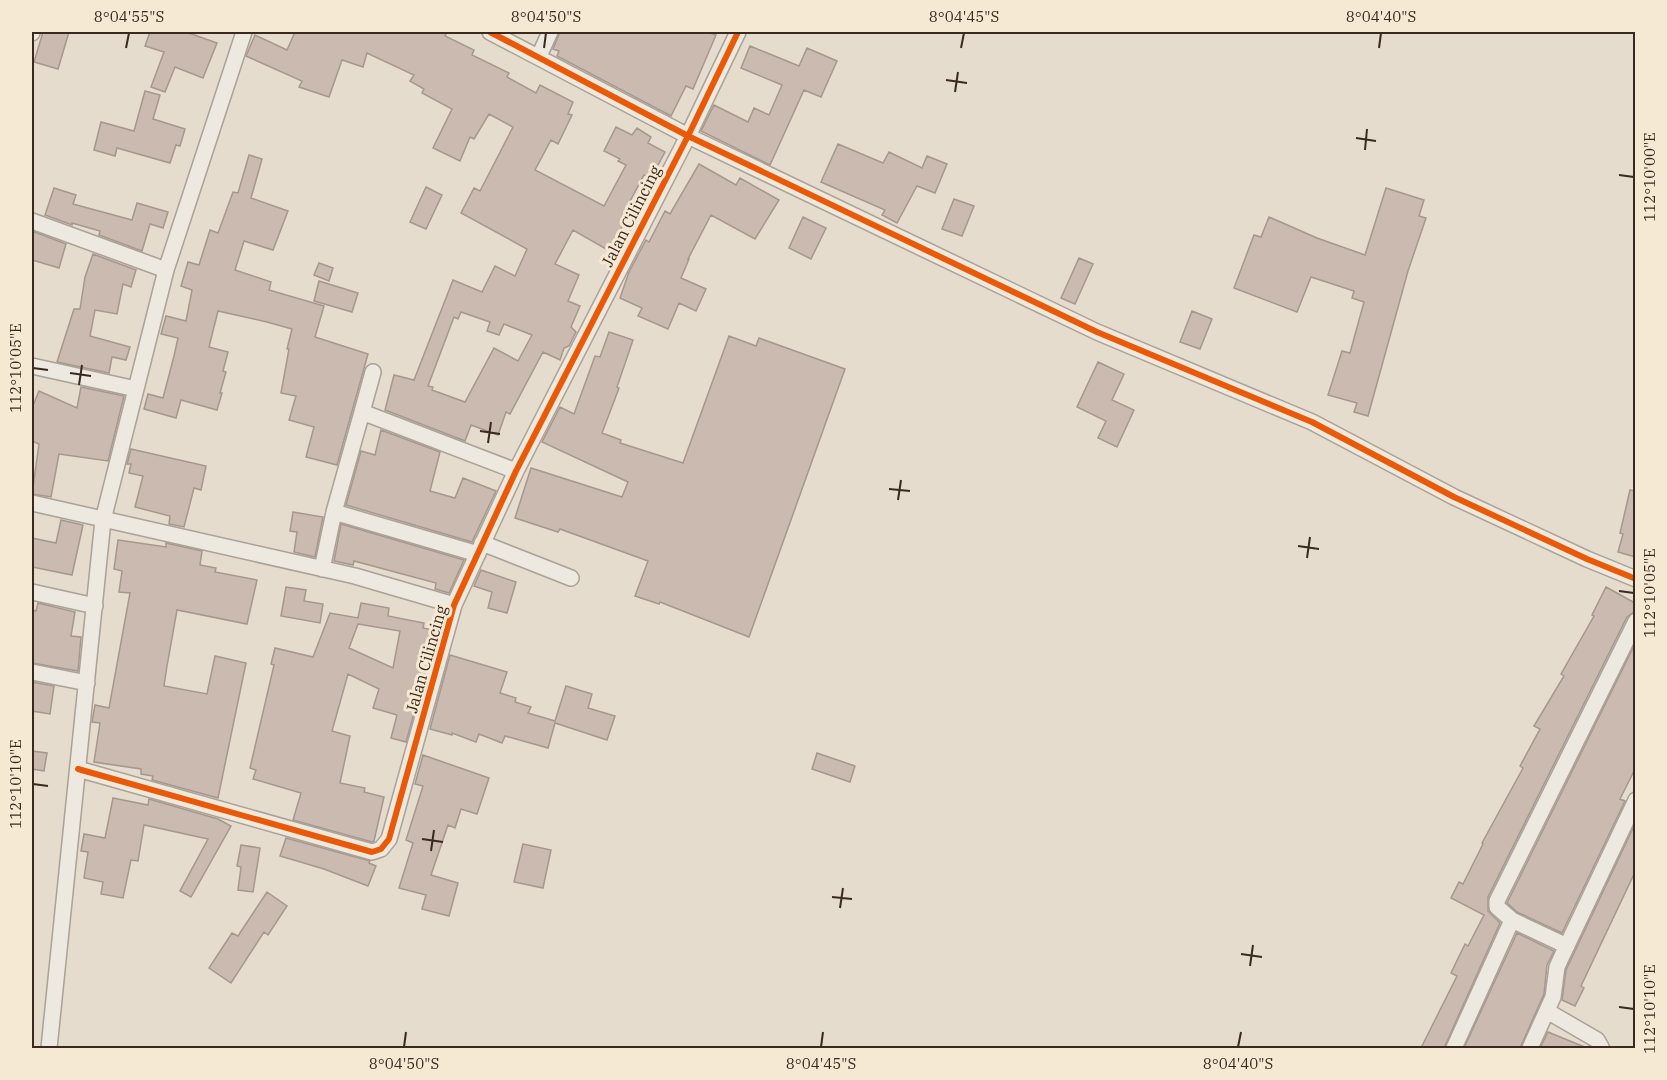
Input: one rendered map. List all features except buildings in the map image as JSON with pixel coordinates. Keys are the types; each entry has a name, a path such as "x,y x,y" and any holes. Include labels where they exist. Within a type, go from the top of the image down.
{"street":[{"path":"49,1048 104,520 166,270 244,32"},
{"path":"490,32 688,136 1097,332 1312,422 1454,497 1635,579"},
{"path":"538,56 550,32"},
{"name":"Jalan Cilincing","path":"78,769 372,852 381,849 389,839 454,605 516,471 688,136 738,32"},
{"path":"32,221 166,270"},
{"path":"32,366 136,389"},
{"path":"322,569 334,512 374,372"},
{"path":"362,412 516,471"},
{"path":"32,503 355,576 454,605"},
{"path":"334,512 480,549 571,578"},
{"path":"32,592 95,606"},
{"path":"1563,953 1509,927 1497,907 1497,901 1635,621"},
{"path":"32,672 87,683"},
{"path":"1530,1048 1555,992 1557,967 1635,800"},
{"path":"1454,1048 1509,927"},
{"path":"1547,1011 1597,1040 1600,1048"}],"cycle path":[{"path":"490,32 688,136 1097,332 1312,422 1454,497 1587,559 1636,579"},
{"path":"78,769 372,852 381,849 389,839 454,605 516,471 688,136 738,32"}]}
